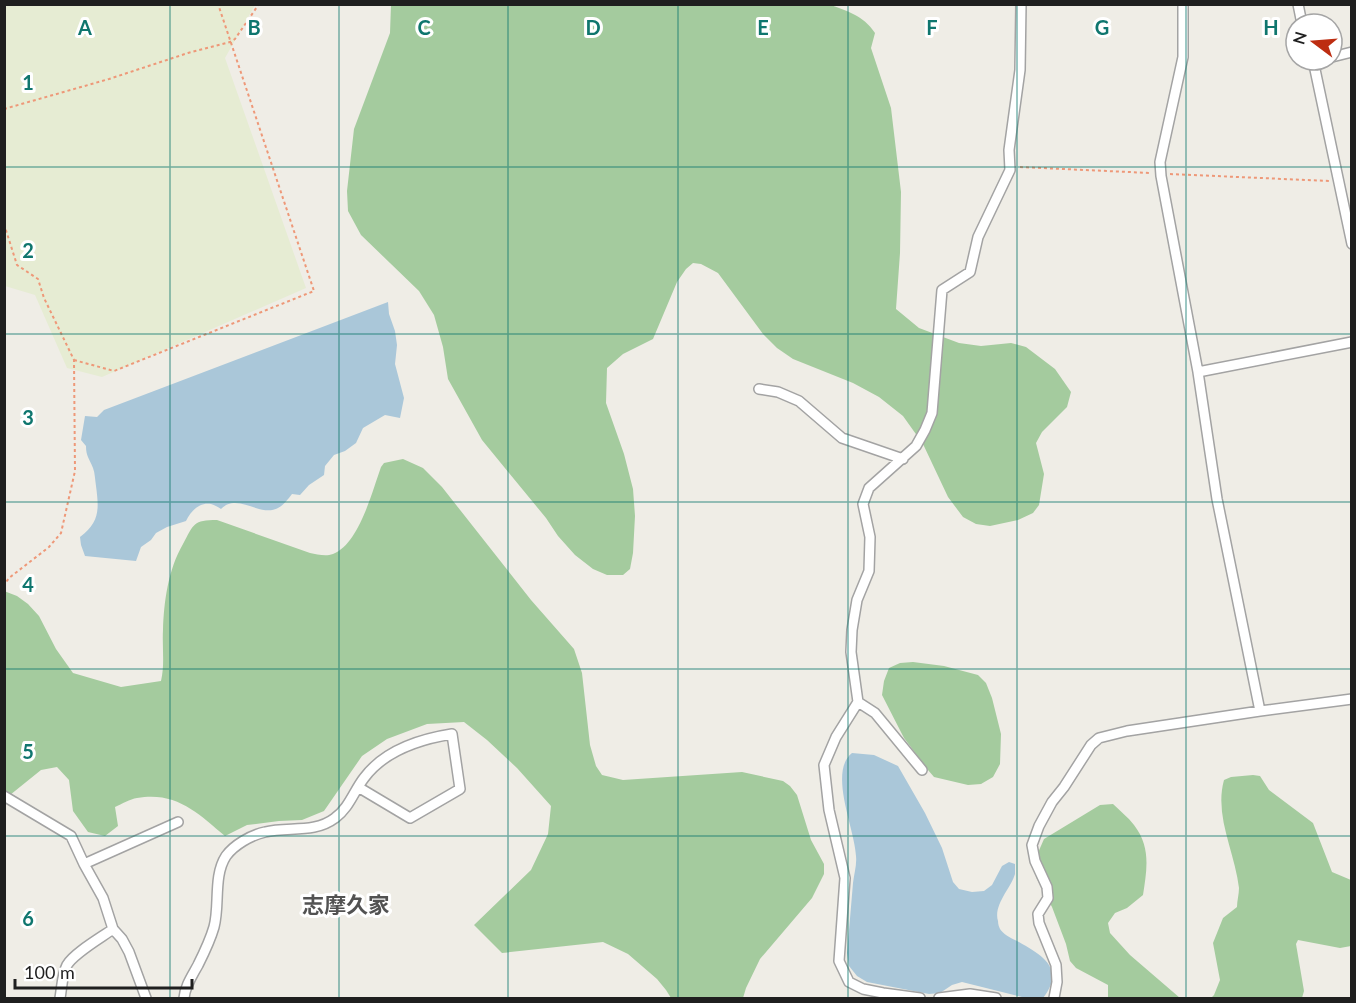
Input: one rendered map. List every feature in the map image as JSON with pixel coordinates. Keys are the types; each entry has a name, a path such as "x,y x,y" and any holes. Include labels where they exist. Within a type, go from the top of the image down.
{"street":[{"path":"920,999 862,989 849,981 839,961 845,878 829,810 824,765 836,737 858,702 851,652 857,600 869,571 870,537 863,504 869,488 916,446 925,430 932,413 942,290 970,272 978,237 1010,170 1009,150 1020,70 1021,4"},
{"path":"1183,4 1183,57 1160,162 1161,173 1198,372 1217,499 1260,711"},
{"path":"1315,72 1352,244"},
{"path":"1198,372 1352,342"},
{"path":"759,389 778,392 800,401 842,438 903,459"},
{"path":"1054,999 1057,982 1056,965 1039,923 1038,914 1048,898 1047,887 1035,861 1032,845 1052,802 1091,745 1099,738 1127,731 1352,699"},
{"path":"858,702 875,713 922,770"},
{"path":"184,999 187,986 209,942 214,926 220,870 226,856 236,846 264,832 324,825 336,818 347,807 358,787 365,776 386,757 411,745 452,734 460,789 410,818 358,787"},
{"path":"4,796 70,836 103,898 114,928 129,952 146,999"},
{"path":"84,864 178,822"},
{"path":"60,999 63,976 68,963 114,928"},
{"path":"939,999 970,994 996,999"}],"path":[{"path":"74,360 114,371 314,291 218,4"},
{"path":"4,109 230,42 235,39 259,4"},
{"path":"1010,166 1338,182"},
{"path":"4,225 17,265 38,279 44,298 74,360 75,426 75,471 61,533 49,548 9,578 4,585"}],"green space":[{"path":"828,4 860,18 875,33 871,48 891,108 901,192 896,309 919,328 959,343 981,346 1011,343 1026,347 1055,369 1071,392 1067,407 1042,432 1036,443 1044,474 1039,505 1033,513 1018,520 990,526 976,524 963,517 948,497 923,444 903,416 879,397 853,383 793,359 777,348 763,334 718,273 701,264 693,263 677,282 653,339 623,354 607,368 606,403 624,454 633,489 635,516 630,569 623,575 607,575 593,569 575,555 482,440 448,379 443,347 434,315 419,291 361,235 348,211 347,191 354,129 390,33 391,5"},
{"path":"4,5 255,5 225,58 306,288 102,377 67,368 35,295 5,286"},
{"path":"403,459 423,468 442,487 531,600 574,649 582,673 590,745 596,766 602,775 623,780 742,772 783,781 797,795 811,840 824,864 824,874 812,898 760,959 743,998 671,998 657,979 628,954 603,942 502,953 474,925 531,870 548,834 551,806 517,768 464,722 427,724 387,739 362,756 324,811 302,820 247,825 225,836 186,806 175,801 151,797 134,799 115,807 118,826 105,836 88,832 73,811 69,780 57,767 41,770 10,795 5,795 4,591 17,596 39,616 56,649 73,673 121,687 161,681 168,586 178,554 195,524 217,520 310,553 333,554 350,540 357,529 369,503 381,467 384,463"},
{"path":"913,662 944,666 978,675 986,683 1001,734 1000,764 993,777 981,784 968,785 934,777 904,738 882,695 889,668 900,663"},
{"path":"1260,776 1269,790 1313,823 1332,872 1351,880 1351,946 1340,948 1298,940 1296,944 1304,991 1302,998 1211,998 1220,980 1213,943 1223,918 1237,907 1239,890 1223,820 1224,780"},
{"path":"1113,804 1129,819 1139,833 1145,850 1146,867 1143,895 1127,908 1115,913 1108,923 1110,933 1130,955 1180,998 1108,998 1108,985 1076,968 1070,961 1052,907 1036,877 1037,855 1044,839 1100,805"}],"water":[{"path":"388,302 397,345 395,364 404,398 400,418 385,415 363,428 356,443 334,455 325,466 324,475 309,485 300,495 292,494 278,508 264,510 235,503 228,504 221,509 215,505 203,504 193,511 186,521 156,533 141,547 136,561 85,556 80,537 95,520 98,502 94,470 87,455 86,446 81,440 85,416 97,417 104,410"},
{"path":"852,753 874,755 898,766 925,813 942,848 953,882 959,889 972,892 984,891 992,885 1002,866 1009,862 1015,864 1015,874 998,909 998,924 1005,934 1041,956 1047,963 1052,978 1050,987 1043,998 1026,998 962,982 940,993 929,994 867,982 857,976 849,966 847,953 856,859 842,787 842,773 845,762"}],"district":[{"name":"志摩久家","path":"346,904"}]}
